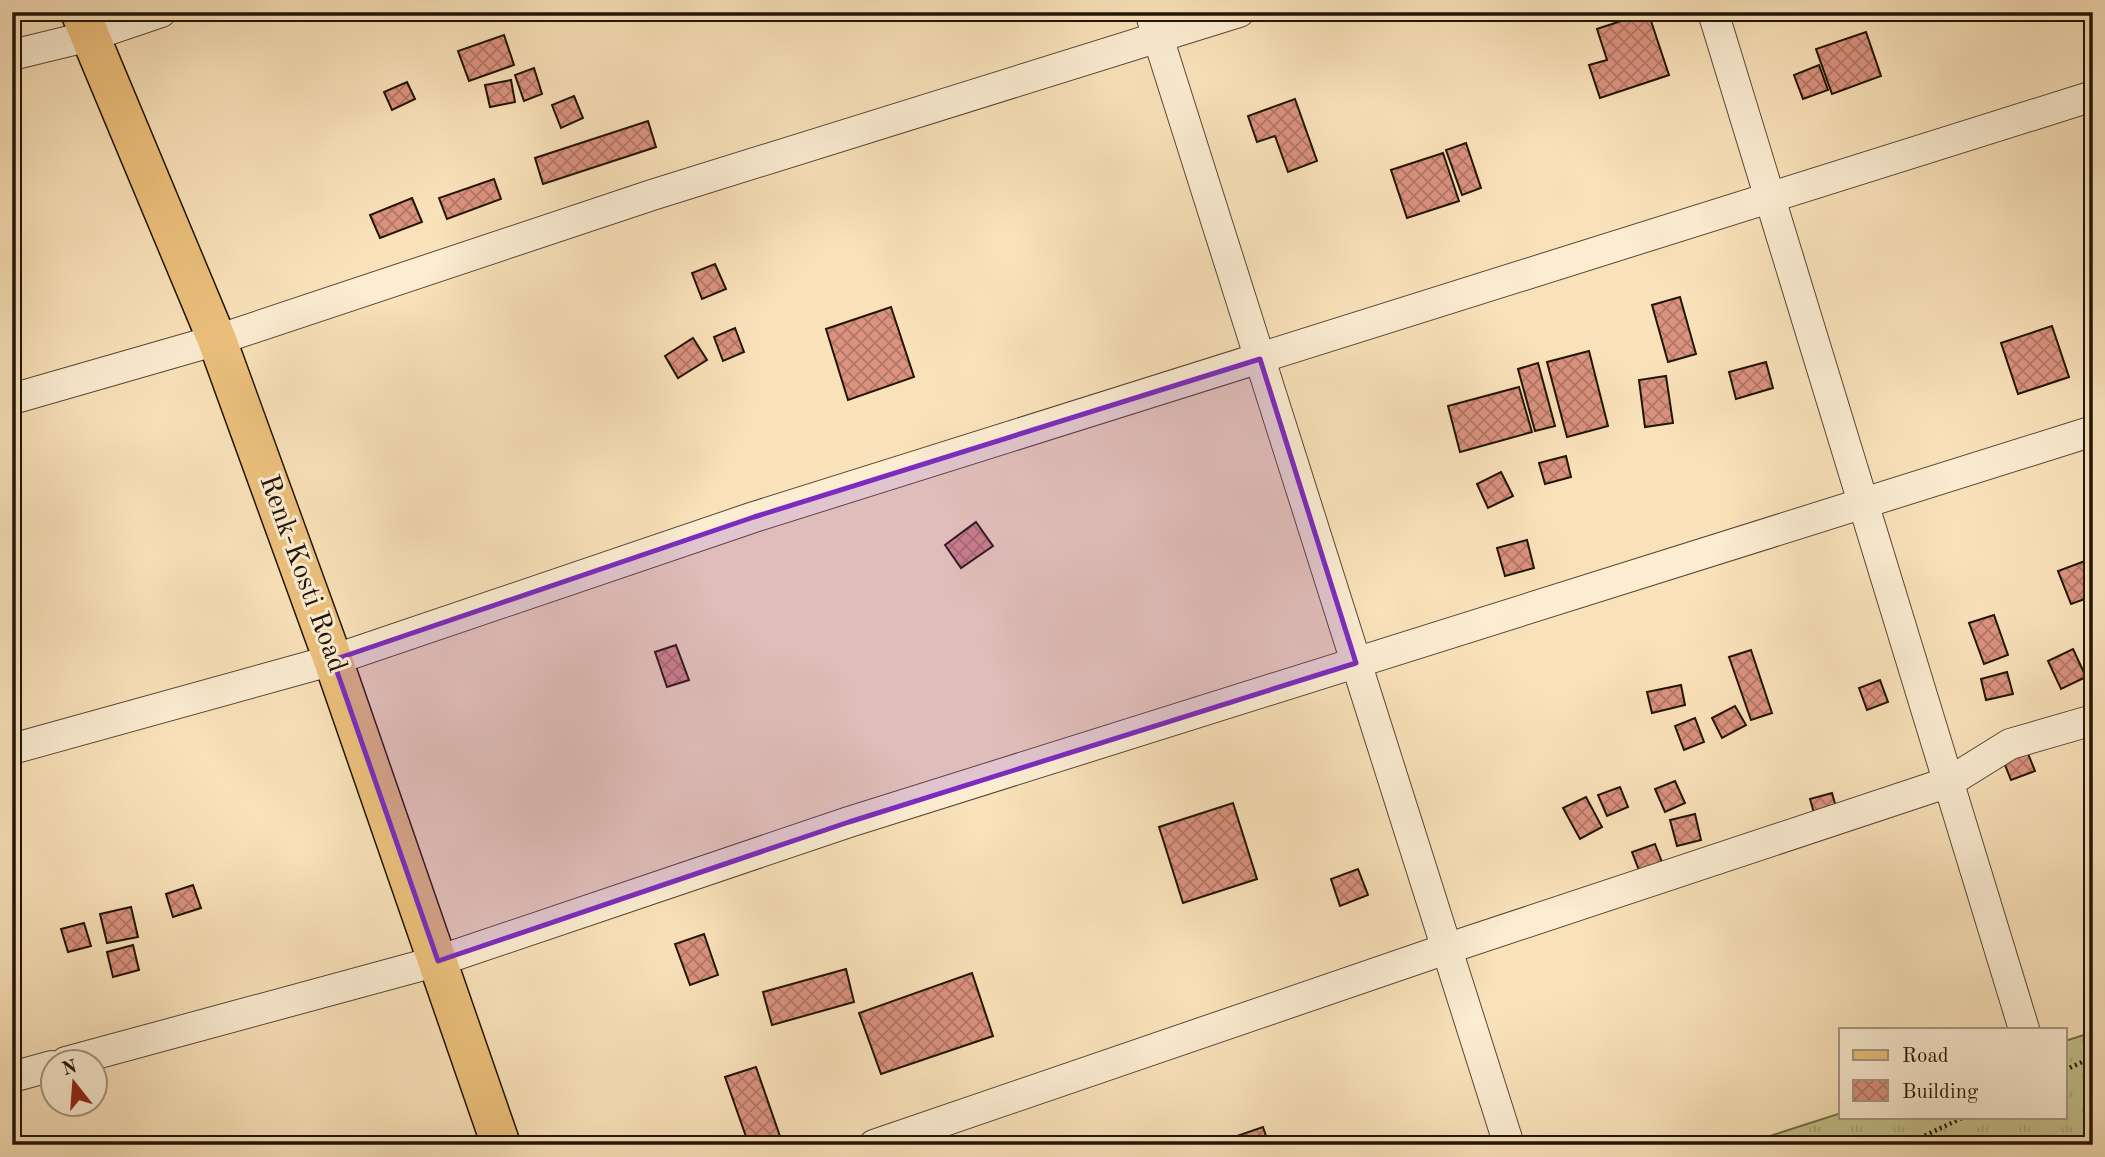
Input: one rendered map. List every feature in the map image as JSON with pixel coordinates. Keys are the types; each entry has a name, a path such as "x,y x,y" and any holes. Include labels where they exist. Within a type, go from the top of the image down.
{"main road":[{"name":"Renk-Kosti Road","path":"85,24 217,340 333,660 501,1145"}],"street":[{"path":"12,55 85,24 161,12"},
{"path":"12,399 217,340 1154,25 1239,12"},
{"path":"1713,12 2024,1028"},
{"path":"1154,25 1509,1145"},
{"path":"12,749 333,660 754,517 2093,96"},
{"path":"108,1051 438,961 849,822 2093,431"},
{"path":"874,1145 1446,949 1950,782 2010,744 2093,720"},
{"path":"12,1077 38,1070"}],"path":[{"path":"2066,1070 2093,1057"},
{"path":"1905,1145 1962,1118"}],"highlighted area":[{"path":"1260,359 1356,663 849,822 438,961 333,660 754,517"}],"green space":[{"path":"2093,1032 2093,1145 1742,1145 1839,1114 1839,1118 2066,1118 2066,1041"}],"building":[{"path":"1648,12 1669,75 1600,98 1589,65 1607,60 1597,29"},
{"path":"1866,32 1881,76 1832,94 1816,49"},
{"path":"504,35 514,65 469,81 458,51"},
{"path":"1819,65 1828,90 1803,99 1794,75"},
{"path":"534,68 542,94 524,101 515,75"},
{"path":"511,80 515,102 490,107 485,85"},
{"path":"407,82 415,99 392,110 384,92"},
{"path":"574,96 583,118 561,128 552,105"},
{"path":"1295,99 1317,161 1288,172 1275,136 1257,142 1248,116"},
{"path":"648,121 656,147 543,184 535,158"},
{"path":"1466,143 1481,188 1462,195 1446,150"},
{"path":"1443,153 1459,201 1407,218 1391,170"},
{"path":"494,179 501,199 447,219 439,198"},
{"path":"412,198 422,222 380,238 370,215"},
{"path":"715,264 726,289 702,299 692,273"},
{"path":"1680,297 1696,354 1668,362 1652,305"},
{"path":"891,307 914,377 848,400 826,329"},
{"path":"2052,326 2069,377 2018,394 2001,343"},
{"path":"735,328 744,352 723,361 714,337"},
{"path":"693,338 707,360 678,378 665,356"},
{"path":"1589,351 1608,426 1567,437 1547,362"},
{"path":"1766,362 1773,388 1736,399 1729,372"},
{"path":"1538,363 1555,426 1535,431 1518,369"},
{"path":"1666,376 1673,423 1645,427 1639,380"},
{"path":"1519,387 1532,432 1460,452 1448,406"},
{"path":"1566,456 1571,477 1545,484 1539,463"},
{"path":"1501,472 1513,496 1488,508 1477,484"},
{"path":"976,522 993,546 961,568 945,545"},
{"path":"1527,540 1534,568 1505,576 1497,548"},
{"path":"2093,558 2093,596 2071,604 2058,571"},
{"path":"1994,615 2008,655 1984,664 1969,623"},
{"path":"676,645 689,680 667,687 655,652"},
{"path":"2073,649 2086,677 2061,689 2048,661"},
{"path":"1751,650 1772,713 1751,720 1729,657"},
{"path":"2007,672 2013,694 1986,700 1981,679"},
{"path":"1880,680 1888,702 1867,710 1859,688"},
{"path":"1681,685 1685,705 1652,713 1647,692"},
{"path":"1735,706 1746,725 1722,738 1712,718"},
{"path":"1695,718 1704,742 1684,750 1675,726"},
{"path":"2027,751 2035,771 2011,780 2003,760"},
{"path":"1675,781 1685,803 1665,812 1655,789"},
{"path":"1620,787 1628,807 1607,816 1598,795"},
{"path":"1832,793 1838,814 1816,820 1810,799"},
{"path":"1586,797 1602,827 1580,839 1563,808"},
{"path":"1233,803 1257,879 1183,903 1159,827"},
{"path":"1695,814 1701,840 1677,846 1670,820"},
{"path":"1655,844 1665,870 1642,878 1632,852"},
{"path":"1358,869 1368,895 1340,906 1331,879"},
{"path":"193,885 201,908 173,917 166,894"},
{"path":"131,907 138,937 107,943 100,914"},
{"path":"84,923 91,946 68,952 61,929"},
{"path":"704,934 718,975 690,985 675,944"},
{"path":"133,945 139,970 113,977 107,952"},
{"path":"846,969 854,1002 772,1025 763,992"},
{"path":"972,973 993,1036 881,1074 859,1013"},
{"path":"756,1067 783,1145 749,1145 725,1077"},
{"path":"1263,1127 1269,1145 1234,1145 1231,1138"}]}
